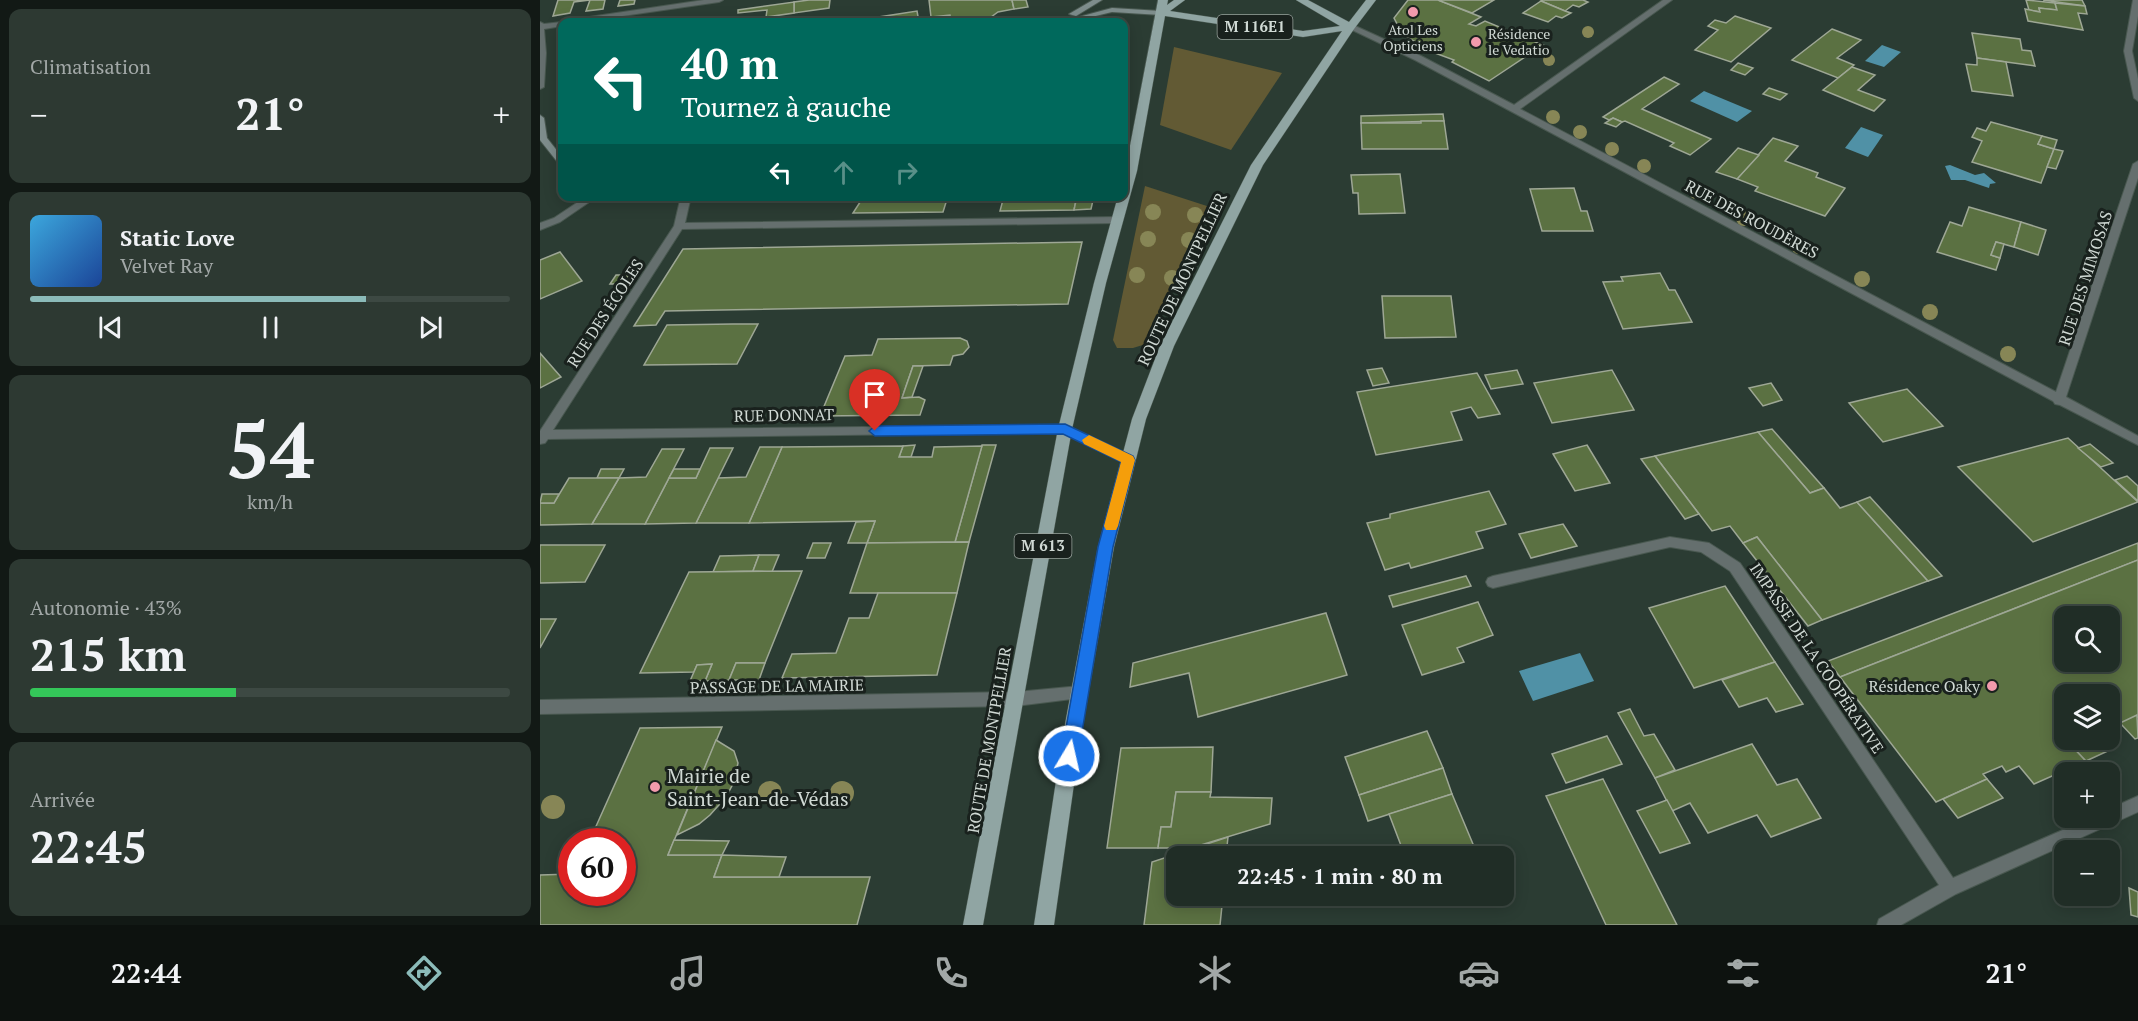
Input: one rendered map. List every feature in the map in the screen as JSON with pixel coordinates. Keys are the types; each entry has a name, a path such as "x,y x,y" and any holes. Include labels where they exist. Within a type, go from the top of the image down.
{"main road":[{"name":"ROUTE DE MONTPELLIER","path":"1128,182 1163,0"},
{"path":"1161,13 1180,0"},
{"path":"1301,0 1350,27"},
{"name":"ROUTE DE MONTPELLIER","path":"1044,925 1080,692 1106,547 1139,419 1167,346 1251,176 1350,27 1371,0"},
{"name":"M 116E1","path":"1161,13 1303,34 1350,27"},
{"name":"ROUTE DE MONTPELLIER","path":"974,925 1065,429 1122,201"}],"street":[{"path":"596,18 719,0"},
{"path":"1064,18 1098,0"},
{"path":"2137,0 2128,51 2134,65 2138,98"},
{"path":"1513,110 1664,1"},
{"path":"1080,18 1112,10 1161,13"},
{"path":"540,87 540,28 558,25"},
{"name":"RUE DES ROUDÈRES","path":"1350,27 1418,58 2138,441"},
{"path":"540,118 543,138 558,157"},
{"name":"RUE DES MIMOSAS","path":"2060,401 2138,164"},
{"path":"540,227 557,220 586,201"},
{"name":"RUE DES ÉCOLES","path":"541,437 679,226 685,201"},
{"path":"679,226 1117,220"},
{"path":"1065,429 1129,460"},
{"name":"RUE DONNAT","path":"541,437 1065,429"},
{"name":"IMPASSE DE LA COOPÉRATIVE","path":"1493,582 1670,542 1704,547 1735,567 1950,888"},
{"name":"PASSAGE DE LA MAIRIE","path":"540,707 988,701 1080,692"},
{"path":"2120,812 2138,804"},
{"path":"1885,925 1950,888 2084,828"}],"shaded area":[{"path":"1174,47 1282,73 1231,150 1160,125"},
{"path":"1145,186 1210,207 1146,344 1133,348 1117,348 1113,340"}],"water":[{"path":"1882,45 1901,52 1884,67 1865,61"},
{"path":"1704,91 1752,111 1737,122 1690,101"},
{"path":"1861,127 1883,135 1868,157 1845,148"},
{"path":"1950,165 1975,175 1984,173 1996,183 1990,184 1989,188 1965,180 1951,180 1945,166"},
{"path":"1580,653 1594,681 1533,701 1519,671"}],"building":[{"path":"558,0 590,0 574,2 570,13 553,16"},
{"path":"590,0 605,0 603,9 586,11"},
{"path":"620,0 635,0 634,4 618,6"},
{"path":"830,0 829,8 794,13 794,2"},
{"path":"929,0 1012,0 1014,9 983,18 950,18 950,15 931,17"},
{"path":"1012,0 1026,0 1028,7 1014,9"},
{"name":"Résidence le Vedatio","path":"1408,0 1438,0 1481,17 1469,24 1476,26 1485,21 1543,45 1489,81 1452,62 1454,60 1435,53 1403,35 1394,18"},
{"name":"Résidence le Vedatio","path":"1438,0 1494,0 1472,13"},
{"path":"2026,0 2055,3 2057,10 2039,8 2040,12 2029,10"},
{"path":"2043,0 2082,0 2085,6"},
{"path":"1541,1 1588,2 1579,7 1573,5 1565,11"},
{"path":"1541,1 1571,13 1562,18 1556,16 1548,22 1523,13"},
{"path":"794,2 794,13 766,17 767,10 738,13 738,10"},
{"path":"2055,3 2085,6 2087,14 2078,13 2083,30 2028,21 2025,9 2040,12 2039,8 2057,10"},
{"path":"917,11 918,18 879,18"},
{"path":"1735,16 1771,28 1731,62 1695,50 1718,30 1708,26 1715,20 1726,23"},
{"path":"1832,29 1861,40 1837,58 1854,65 1838,78 1792,60"},
{"path":"1972,33 2020,39 2022,50 2031,51 2035,66 1977,58"},
{"path":"1977,58 2006,62 2013,96 1972,91 1966,64 1977,65"},
{"path":"1738,63 1753,68 1745,75 1731,70"},
{"path":"1852,67 1875,75 1858,90 1885,100 1874,111 1823,90"},
{"path":"1664,77 1679,84 1642,109 1711,139 1690,155 1670,146 1674,143 1625,121 1613,118 1609,120 1603,117"},
{"path":"1769,88 1787,94 1780,100 1763,94"},
{"path":"1443,114 1444,121 1361,123 1361,116"},
{"path":"1613,118 1622,122 1616,127 1605,123"},
{"path":"1421,121 1444,121 1448,149 1362,149 1361,123 1421,123"},
{"path":"1991,122 2042,136 2038,144 2054,149 2041,183 1972,162 1982,141 1972,137 1977,128 1986,131"},
{"path":"2042,136 2057,140 2054,149 2038,144"},
{"path":"1773,138 1798,146 1785,161 1818,173 1816,177 1845,188 1825,216 1755,191 1758,187 1737,179"},
{"path":"1738,148 1759,155 1737,179 1716,172"},
{"path":"2054,149 2063,151 2056,169 2047,167"},
{"path":"1400,174 1405,213 1359,214 1358,193 1353,193 1351,175"},
{"path":"1574,188 1581,211 1587,211 1593,231 1542,231 1530,189"},
{"path":"861,201 946,201 943,212 853,213"},
{"path":"1003,201 1076,201 1074,210 1000,211"},
{"path":"1076,201 1093,201 1091,209 1074,210"},
{"path":"1969,207 2021,222 2014,247 1996,242 1991,255 2000,258 1996,270 1937,252 1950,222 1962,226"},
{"path":"2021,222 2046,230 2038,255 2014,247"},
{"path":"1082,242 1068,304 665,311 656,325 634,326 683,249"},
{"path":"1996,242 2004,244 2000,258 1991,255"},
{"path":"560,252 582,281 540,299 540,260"},
{"path":"1660,273 1669,290 1675,290 1692,322 1623,329 1603,282 1623,281 1621,277"},
{"path":"616,275 629,275 623,284 610,284"},
{"path":"1382,296 1451,296 1456,337 1385,338"},
{"path":"758,324 737,364 644,365 667,325"},
{"path":"960,338 967,341 969,347 963,354 953,356 950,365 913,366 902,398 919,397 925,400 920,415 820,416 845,356 872,355 878,339"},
{"path":"540,353 561,377 540,388"},
{"path":"913,366 923,366 912,397 902,398"},
{"path":"1382,368 1389,383 1373,386 1367,370"},
{"path":"1517,370 1523,384 1491,389 1485,375"},
{"path":"1612,370 1634,410 1552,423 1534,383"},
{"path":"1477,373 1500,414 1478,418 1471,407 1451,412 1462,440 1376,455 1357,392"},
{"path":"1771,383 1782,400 1763,406 1749,388"},
{"path":"1907,389 1943,426 1883,442 1849,403"},
{"path":"1772,429 1824,488 1810,493 1758,432"},
{"path":"1758,432 1810,493 1824,488 1840,508 1857,502 1928,581 1822,620 1757,537 1743,543 1730,526 1712,531 1655,456"},
{"path":"2068,438 2138,502 2033,542 1958,467"},
{"path":"2090,444 2113,463 2101,467 2078,448"},
{"path":"915,445 911,457 899,457 903,446"},
{"path":"982,445 996,445 969,542 955,542"},
{"path":"1587,445 1610,483 1575,491 1553,454"},
{"path":"903,446 899,457 932,457 934,447 982,446 955,542 867,543 875,521 749,523 782,447"},
{"path":"760,447 782,447 749,523 696,523 718,478 746,477"},
{"path":"710,448 733,448 696,523 645,524 669,478 696,478"},
{"path":"662,449 684,449 645,524 592,524 619,478 646,477"},
{"path":"1655,456 1699,514 1685,519 1641,459"},
{"path":"601,469 624,469 619,478 597,478"},
{"path":"674,469 700,469 696,478 669,478"},
{"path":"2127,476 2138,486 2138,501 2115,480"},
{"path":"569,478 619,478 592,524 540,525 540,503 554,503"},
{"path":"1489,491 1506,524 1476,532 1483,548 1411,568 1409,563 1385,570 1367,523 1390,518 1390,514"},
{"path":"542,494 559,494 554,503 540,503"},
{"path":"1870,497 1942,576 1928,581 1857,502"},
{"path":"875,521 867,543 848,543 856,522"},
{"path":"1563,524 1577,546 1531,558 1519,534"},
{"path":"1757,537 1822,620 1808,626 1743,543"},
{"path":"969,542 957,593 850,593 867,543"},
{"path":"813,543 831,543 825,558 807,558"},
{"path":"2138,543 2138,560 1840,677 1828,661"},
{"path":"540,545 605,545 585,582 540,583"},
{"path":"759,555 753,571 713,572 720,556"},
{"path":"759,555 779,555 772,572 753,571"},
{"name":"Résidence Oaky","path":"2138,560 2138,717 2120,723 2120,684 2054,684 2054,750 2076,750 2086,761 2054,762 2054,775 2034,784 2019,766 2006,772 2002,766 1983,774 1987,779 1936,802 1840,677"},
{"path":"802,571 765,663 736,663 729,680 705,681 712,664 697,665 694,672 640,673 689,572"},
{"path":"1466,576 1471,586 1393,607 1389,596"},
{"path":"1725,586 1775,662 1694,688 1649,608"},
{"path":"878,593 957,593 937,675 782,678 792,654 836,653 849,618 869,618"},
{"path":"1478,602 1493,635 1457,648 1464,662 1422,675 1402,625"},
{"path":"1326,613 1347,675 1198,717 1189,673 1130,687 1133,663"},
{"path":"540,619 556,619 540,648"},
{"path":"1775,662 1803,704 1776,712 1767,698 1739,707 1722,680"},
{"path":"736,663 765,663 759,680 729,680"},
{"path":"712,664 705,681 690,681 697,665"},
{"path":"1630,709 1644,736 1654,734 1675,770 1655,778 1618,713"},
{"path":"2137,715 2138,738 2135,739 2120,723"},
{"name":"Mairie de Saint-Jean-de-Védas","path":"722,727 668,855 722,855 714,877 870,877 857,925 540,925 540,875 558,874 558,906 636,906 636,828 595,828 640,728"},
{"path":"1427,731 1443,768 1359,795 1345,757"},
{"path":"1607,736 1622,764 1566,783 1552,754"},
{"path":"716,740 734,751 738,763 734,782 726,797 710,815 699,824 677,835"},
{"path":"1752,744 1777,785 1797,779 1821,818 1771,837 1757,815 1708,833 1690,803 1672,811 1655,778"},
{"path":"1213,747 1211,792 1176,792 1171,827 1161,827 1158,848 1107,848 1121,748"},
{"path":"2076,750 2110,750 2086,761"},
{"path":"1443,768 1452,794 1368,821 1359,795"},
{"path":"1603,779 1677,925 1606,925 1546,796"},
{"path":"1987,779 2003,798 1958,818 1943,799"},
{"path":"1176,792 1211,792 1210,797 1272,798 1270,824 1198,846 1158,848 1161,827 1171,827"},
{"path":"1452,794 1474,846 1401,846 1389,814"},
{"path":"1667,800 1690,843 1660,853 1637,811"},
{"path":"1228,837 1227,846 1201,846"},
{"path":"674,840 729,841 722,855 668,855"},
{"path":"722,855 786,857 779,877 714,877"},
{"path":"1166,857 1166,906 1222,906 1220,925 1144,925 1152,862"},
{"path":"2129,888 2138,892 2138,917 2131,915"}],"slow traffic":[{"path":"1089,440 1129,460 1111,526"}],"place":[{"name":"Atol Les Opticiens","path":"1413,12"},
{"name":"Résidence le Vedatio","path":"1476,42"},
{"name":"Résidence Oaky","path":"1992,686"},
{"name":"Mairie de Saint-Jean-de-Védas","path":"655,787"}],"route":[{"path":"875,431 1065,429 1129,460 1106,547 1069,756"}]}
